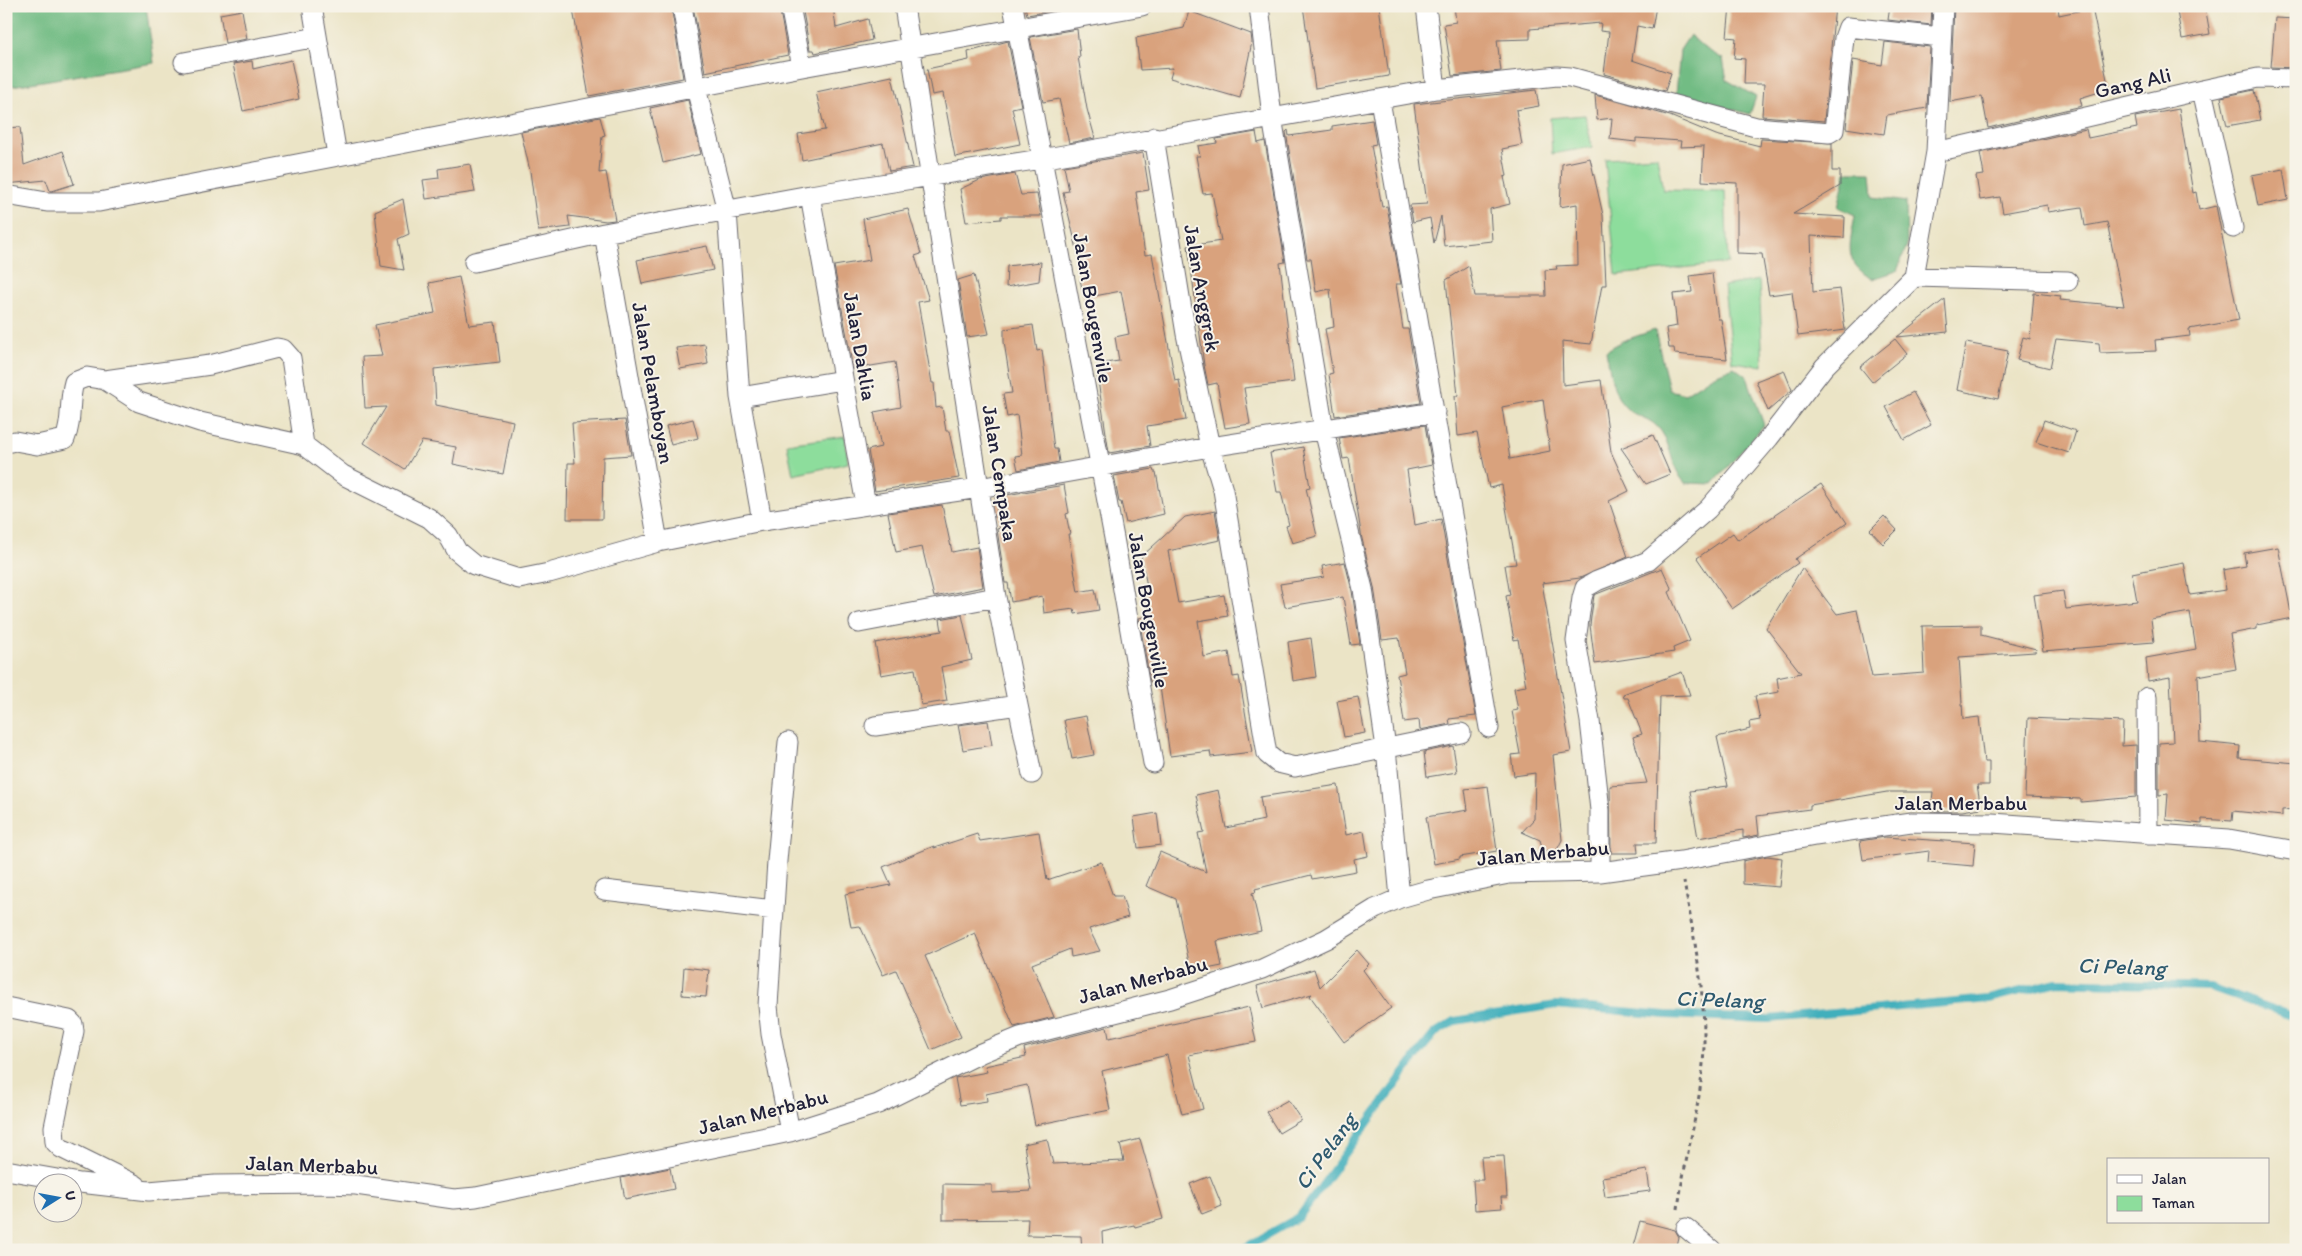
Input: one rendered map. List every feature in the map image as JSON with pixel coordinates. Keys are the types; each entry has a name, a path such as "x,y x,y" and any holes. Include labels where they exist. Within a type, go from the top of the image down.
{"street":[{"path":"312,6 337,155"},
{"path":"682,6 696,88 727,211 740,398 762,521"},
{"path":"790,6 802,67"},
{"name":"Jalan Cempaka","path":"904,6 996,598 1032,774"},
{"name":"Jalan Bougenvile","path":"1013,6 1099,466"},
{"path":"6,195 47,202 99,202 802,67 1017,30 1141,6"},
{"path":"1259,6 1272,117 1324,430 1363,589 1386,748 1400,898"},
{"path":"1426,6 1436,89"},
{"path":"1600,872 1600,810 1590,721 1576,641 1585,588 1597,581 1648,561 1708,509 1769,438 1824,367 1914,276 1936,152 1943,6"},
{"path":"474,262 604,233 810,195 1042,159 1154,137 1436,89 1557,76 1570,77 1756,127 1829,133 1834,130 1844,38 1848,27 1941,37"},
{"path":"184,62 317,37"},
{"path":"2202,90 2258,78 2296,78"},
{"name":"Gang Ali","path":"1936,152 2202,90 2233,228"},
{"path":"1380,100 1489,728"},
{"name":"Jalan Anggrek","path":"1154,137 1186,334 1210,446 1223,490 1267,754 1278,763 1295,767 1386,748"},
{"name":"Jalan Dahlia","path":"810,195 866,505"},
{"name":"Jalan Pelamboyan","path":"604,233 658,542"},
{"path":"1914,276 2068,281"},
{"path":"6,444 15,441 37,445 65,439 70,428 69,398 74,382 87,377 106,380 210,365 277,348 283,349 291,358 304,445"},
{"path":"106,380 139,402 200,422 304,445 343,475 429,518 448,535 457,551 474,565 494,573 518,578 549,573 658,542 762,521 979,488 1210,446 1435,412"},
{"path":"740,398 843,380"},
{"name":"Jalan Bougenville","path":"1099,466 1153,762"},
{"path":"858,623 996,598"},
{"path":"2147,697 2148,834"},
{"path":"875,726 1018,705"},
{"path":"1386,748 1462,733"},
{"path":"788,742 768,1006 771,1034 790,1132"},
{"name":"Jalan Merbabu","path":"6,1170 80,1183 149,1191 215,1185 327,1184 356,1185 454,1199 790,1132 878,1104 981,1053 1020,1037 1170,999 1262,968 1326,939 1375,909 1400,898 1428,890 1509,874 1600,872 1681,861 1815,836 1911,822 1992,823 2229,839 2296,852"},
{"path":"604,890 774,910"},
{"path":"6,1007 68,1020 73,1024 74,1031 54,1127 55,1142 61,1148 149,1191"},
{"path":"1686,1228 1712,1250"}],"path":[{"path":"1681,861 1700,974 1704,1037 1701,1081 1678,1208 1680,1219 1686,1228"}],"green space":[{"path":"6,6 146,6 154,63 6,87"},
{"path":"1690,35 1703,47 1723,59 1727,80 1756,97 1750,114 1676,94 1680,50"},
{"path":"1585,115 1592,147 1552,154 1550,118"},
{"path":"1657,156 1663,190 1725,191 1728,263 1616,275 1605,159"},
{"path":"1846,172 1871,172 1873,197 1906,202 1907,246 1897,271 1872,279 1856,266 1852,259 1850,244 1855,215 1838,207"},
{"path":"1759,280 1763,366 1732,362 1724,286"},
{"path":"1655,330 1669,390 1685,394 1712,376 1734,367 1747,377 1764,425 1713,484 1685,483 1677,471 1661,431 1652,422 1626,408 1621,403 1615,389 1606,351 1622,341"},
{"path":"845,436 848,463 793,475 787,444"}],"building":[{"path":"596,6 671,6 683,78 589,96 573,10"},
{"path":"693,6 779,6 788,55 705,72"},
{"path":"802,6 833,6 836,28 868,19 872,40 815,53 814,50 810,50"},
{"path":"1025,6 1074,6 1074,7 1027,15"},
{"path":"1303,6 1379,6 1389,76 1315,88"},
{"path":"1454,6 1656,6 1652,29 1637,26 1632,60 1671,73 1665,91 1604,74 1609,32 1600,31 1601,23 1530,29 1530,39 1497,40 1501,71 1452,76 1444,24 1456,22"},
{"path":"1730,6 1835,6 1824,121 1762,116 1764,84 1744,84 1745,59 1734,58 1736,38 1727,37"},
{"path":"1890,6 1932,6 1931,25 1888,20"},
{"path":"1954,6 2058,6 2059,15 2092,8 2109,89 2080,98 2082,106 1988,128 1982,96 1950,102"},
{"path":"2176,6 2205,6 2210,34 2182,39"},
{"path":"242,10 247,39 225,43 220,14"},
{"path":"1189,11 1251,34 1252,42 1240,98 1170,78 1173,68 1140,70 1136,38 1184,28"},
{"path":"2275,18 2296,19 2296,68 2271,67"},
{"path":"1077,29 1080,57 1078,57 1087,109 1095,138 1069,143 1059,99 1043,102 1030,37"},
{"path":"1008,41 1021,106 1012,108 1020,144 955,157 943,93 932,95 927,69 969,60 968,52"},
{"path":"1885,42 1930,47 1927,108 1887,115 1884,134 1846,128 1853,60 1882,65"},
{"path":"291,60 299,99 243,111 233,64 252,61 253,69"},
{"path":"892,76 913,167 889,171 883,143 802,160 798,134 825,130 816,92"},
{"path":"1536,90 1539,106 1516,110 1522,145 1502,149 1507,176 1504,177 1510,204 1490,209 1492,241 1444,246 1441,216 1434,243 1430,218 1413,222 1410,205 1427,204 1414,104"},
{"path":"2254,90 2260,120 2227,126 2221,97"},
{"path":"1595,95 1670,116 1716,135 1760,146 1761,139 1832,143 1832,171 1840,171 1840,186 1793,214 1845,217 1844,238 1811,236 1813,292 1840,289 1845,330 1798,336 1792,292 1769,295 1762,254 1737,253 1737,183 1702,181 1704,146 1680,147 1681,141 1636,138 1636,142 1610,139 1612,118 1597,120"},
{"path":"688,100 701,154 663,163 650,108"},
{"path":"2179,109 2193,193 2196,192 2199,210 2216,206 2239,320 2189,329 2190,336 2155,340 2156,351 2100,353 2099,343 2056,339 2050,368 2017,360 2023,337 2030,339 2034,293 2061,296 2060,300 2124,306 2107,222 2085,226 2082,207 2048,212 2047,205 2003,213 2000,197 1980,200 1976,176 1984,175 1980,153 2086,129 2088,138 2137,128 2135,117"},
{"path":"600,117 605,135 602,136 599,173 606,172 615,220 606,221 568,216 570,227 538,231 530,171 521,132"},
{"path":"1372,120 1376,144 1371,145 1382,207 1387,206 1401,284 1396,284 1403,329 1408,329 1421,403 1335,416 1329,374 1333,373 1325,329 1334,327 1330,289 1316,292 1311,259 1307,259 1286,132 1288,130 1289,136 1332,130 1332,126"},
{"path":"20,127 24,165 63,151 74,184 50,191 46,180 6,184 6,128"},
{"path":"1256,132 1258,143 1265,141 1285,262 1280,263 1294,382 1244,388 1250,424 1225,428 1217,383 1208,385 1188,246 1221,241 1212,193 1203,194 1196,156 1200,156 1198,146 1217,143 1216,139"},
{"path":"1143,153 1149,190 1136,192 1145,255 1152,254 1175,381 1179,380 1186,420 1147,426 1150,446 1109,453 1097,374 1106,372 1105,363 1119,361 1115,337 1129,334 1121,291 1084,298 1080,279 1084,278 1063,192 1069,191 1064,166"},
{"path":"1590,158 1603,215 1606,285 1602,285 1591,344 1562,341 1563,385 1601,380 1611,452 1629,491 1609,501 1628,557 1580,578 1542,583 1571,752 1553,755 1562,840 1557,850 1543,851 1540,840 1522,832 1534,819 1535,773 1514,776 1511,755 1520,754 1512,711 1518,710 1514,688 1526,686 1518,639 1514,640 1506,596 1510,595 1505,565 1516,564 1502,485 1489,488 1477,433 1458,436 1455,396 1458,396 1446,280 1469,266 1475,296 1546,296 1545,270 1557,269 1556,266 1578,265 1577,204 1560,207 1562,164","holes":["1543,399 1550,451 1510,459 1502,407"]},
{"path":"470,164 475,192 426,199 423,180 439,178 438,169"},
{"path":"2283,169 2288,200 2258,206 2252,175"},
{"path":"1015,174 1021,195 1037,194 1041,216 1001,216 1001,219 966,222 960,189 980,180"},
{"path":"403,199 409,234 398,239 404,270 381,266 375,211"},
{"path":"908,209 921,254 915,256 929,300 918,302 932,383 934,383 936,408 942,407 946,431 949,431 959,478 875,491 868,450 881,447 874,412 901,407 895,362 853,369 834,266 870,260 863,219"},
{"path":"707,246 713,270 642,284 637,260"},
{"path":"1041,262 1039,281 1006,287 1007,266"},
{"path":"1712,273 1718,319 1721,319 1727,359 1675,354 1674,348 1669,348 1666,328 1677,326 1673,294 1692,292 1690,276"},
{"path":"974,275 989,334 967,337 958,280"},
{"path":"459,277 469,325 495,322 500,362 434,369 436,405 513,421 503,474 453,464 456,447 422,441 405,469 364,443 386,407 365,408 362,357 382,356 375,325 435,313 429,283"},
{"path":"1945,299 1948,332 1897,337"},
{"path":"1033,325 1037,351 1042,350 1054,449 1057,449 1059,462 1018,470 1015,456 1022,455 1017,415 1007,417 1003,394 1012,393 1004,342 1004,329"},
{"path":"1895,339 1907,354 1872,382 1860,367"},
{"path":"1966,343 2008,351 1998,399 1957,390"},
{"path":"705,344 708,364 680,369 676,348"},
{"path":"1784,370 1792,390 1768,411 1756,381"},
{"path":"1913,392 1931,425 1904,440 1886,407"},
{"path":"693,419 698,438 671,445 666,426"},
{"path":"625,420 631,455 603,457 602,519 567,519 568,463 575,463 572,423"},
{"path":"2044,420 2076,431 2069,453 2036,442"},
{"path":"1425,425 1432,465 1407,470 1415,525 1441,519 1476,716 1449,719 1450,724 1420,730 1419,720 1404,722 1397,675 1405,673 1399,638 1382,640 1374,587 1362,539 1349,458 1343,459 1339,438"},
{"path":"1653,435 1670,474 1646,484 1621,448"},
{"path":"1303,447 1310,487 1306,488 1317,536 1292,543 1286,526 1289,525 1281,492 1277,492 1270,453"},
{"path":"1153,469 1156,472 1164,514 1126,523 1121,502 1119,502 1114,476"},
{"path":"1821,484 1847,523 1795,559 1798,563 1732,609 1697,558 1733,533 1738,540"},
{"path":"1064,485 1069,513 1066,514 1070,534 1068,534 1078,592 1095,589 1099,610 1075,614 1074,609 1044,613 1042,596 1011,602 1008,583 1005,583 997,529 1000,528 995,497"},
{"path":"942,505 952,552 977,547 983,587 934,597 922,547 896,552 888,513"},
{"path":"1215,511 1220,540 1168,551 1178,603 1224,595 1228,616 1198,621 1204,657 1229,652 1233,677 1239,676 1252,752 1211,757 1210,751 1170,756 1159,680 1150,682 1139,618 1147,616 1142,587 1147,586 1141,557 1185,517"},
{"path":"1884,516 1897,530 1883,544 1870,530"},
{"path":"2278,547 2292,618 2257,625 2257,629 2230,634 2236,669 2198,676 2200,742 2240,746 2239,758 2296,763 2296,809 2282,810 2282,816 2233,811 2232,821 2202,819 2202,824 2166,820 2168,794 2159,795 2159,743 2173,742 2170,677 2148,681 2146,658 2196,649 2190,612 2151,619 2154,642 2043,651 2034,595 2063,591 2066,609 2137,601 2132,573 2184,563 2190,595 2226,590 2223,570 2246,566 2244,553"},
{"path":"1345,562 1352,591 1360,644 1351,645 1343,597 1285,607 1280,584 1324,577 1322,566"},
{"path":"1662,568 1672,590 1669,592 1690,641 1673,648 1674,652 1595,664 1590,625 1594,595"},
{"path":"1802,568 1837,614 1857,610 1872,677 1924,673 1922,626 1981,625 1981,635 2036,649 2035,652 1959,657 1963,719 1979,717 1984,762 1989,762 1989,785 1977,785 1981,808 1962,811 1931,811 1933,792 1887,792 1810,805 1810,809 1757,816 1759,835 1743,838 1743,830 1698,838 1690,791 1728,786 1717,737 1750,729 1749,722 1760,720 1755,696 1779,692 1777,678 1801,673 1766,628"},
{"path":"962,615 972,660 941,667 947,701 921,705 915,669 881,675 875,643 942,631 940,619"},
{"path":"1311,638 1316,677 1293,681 1288,642"},
{"path":"1682,672 1690,695 1660,696 1656,843 1637,843 1638,853 1611,853 1610,786 1647,783 1633,737 1642,734 1628,698 1624,698 1623,694"},
{"path":"1358,697 1365,733 1344,737 1337,701"},
{"path":"1086,716 1094,755 1072,759 1064,720"},
{"path":"2028,718 2123,722 2122,746 2136,745 2136,797 2081,802 2081,799 2025,797"},
{"path":"988,721 992,745 963,750 958,725"},
{"path":"1453,746 1457,772 1427,777 1424,752"},
{"path":"1338,785 1346,835 1364,831 1368,856 1354,859 1356,871 1312,879 1311,875 1255,889 1256,892 1252,893 1261,931 1217,941 1222,966 1191,972 1176,899 1146,886 1160,852 1206,872 1198,833 1204,832 1196,795 1218,790 1226,828 1264,820 1260,797"},
{"path":"1488,786 1497,851 1460,857 1460,859 1434,864 1426,817 1468,810 1465,789"},
{"path":"1157,813 1161,845 1138,848 1134,817"},
{"path":"1039,832 1047,880 1101,862 1113,896 1122,896 1128,917 1089,929 1100,951 1071,957 1070,949 1032,964 1054,1017 1014,1027 975,933 925,956 961,1037 931,1050 896,970 883,975 860,926 851,927 845,894 891,885 883,867 934,846 934,848 977,834 980,841"},
{"path":"1885,837 1975,843 1973,866 1928,862 1929,851 1863,860 1860,841"},
{"path":"1767,856 1782,858 1779,887 1743,884 1743,861"},
{"path":"1357,950 1369,964 1363,970 1391,1008 1344,1042 1310,996 1312,994 1263,1008 1257,986 1314,969 1320,987"},
{"path":"684,967 709,970 706,997 682,995"},
{"path":"1249,1007 1256,1042 1189,1055 1203,1109 1182,1114 1167,1055 1102,1071 1110,1110 1035,1125 1027,1085 986,1094 987,1101 960,1105 955,1078 987,1072 985,1066 1026,1057 1024,1048 1107,1027 1109,1038"},
{"path":"1288,1100 1301,1120 1279,1133 1266,1112"},
{"path":"1047,1139 1053,1164 1124,1161 1120,1144 1140,1139 1163,1219 1135,1227 1134,1225 1102,1232 1103,1250 1082,1250 1081,1236 1027,1235 1028,1219 943,1220 943,1184 992,1185 992,1193 1031,1191 1024,1144"},
{"path":"1504,1156 1507,1197 1501,1197 1502,1208 1475,1210 1473,1180 1483,1180 1481,1157"},
{"path":"670,1168 674,1189 625,1199 621,1178"},
{"path":"1647,1170 1650,1191 1605,1197 1602,1177"},
{"path":"1210,1176 1222,1206 1202,1214 1190,1184"},
{"path":"1640,1221 1675,1230 1679,1237 1676,1250 1632,1250"}],"waterway":[{"name":"Ci Pelang","path":"1241,1250 1299,1217 1421,1050 1435,1033 1455,1021 1556,1005 1666,1015 1768,1019 1989,999 2057,982 2210,987 2296,1017"}]}
